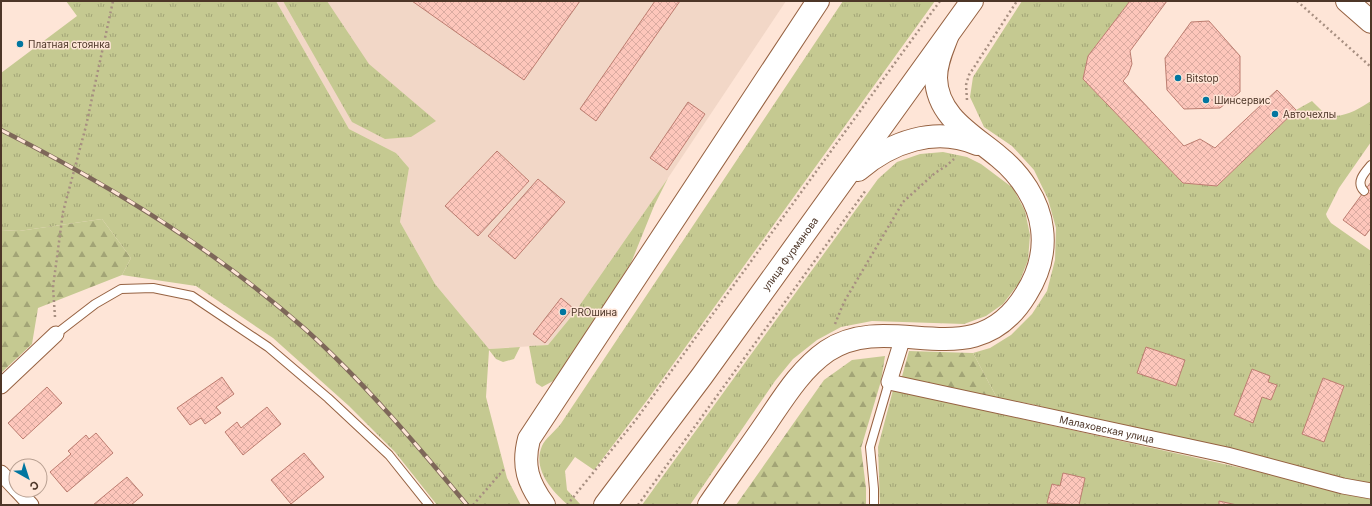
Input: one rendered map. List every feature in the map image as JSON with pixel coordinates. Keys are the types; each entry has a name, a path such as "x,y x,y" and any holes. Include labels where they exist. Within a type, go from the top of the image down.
{"street":[{"path":"544,505 534,492 527,476 525,454 529,439 818,1"},
{"name":"улица Фурманова","path":"605,505 702,376 972,1"},
{"path":"1347,1 1371,22"},
{"path":"709,505 807,367 824,354 847,340 874,336 961,340 983,334 1000,324 1020,304 1034,282 1041,256 1042,229 1035,203 1022,181 1003,161 966,133 950,115 940,98 936,79 939,58 947,37"},
{"path":"837,188 868,161 889,149 914,138 940,135 964,138 979,144"},
{"path":"1,386 56,334"},
{"path":"889,382 903,337"},
{"name":"Малаховская улица","path":"889,382 1227,455 1336,484 1371,491"},
{"path":"1,473 8,481"}],"lane":[{"path":"1364,191 1360,186 1361,180 1371,164"},
{"path":"56,334 95,304 121,289 153,288 192,296 268,347 328,398 389,455 429,505"},
{"path":"874,505 870,447 889,382"}],"path":[{"path":"56,334 53,287 63,212 86,126 112,1"},
{"path":"567,505 596,470 674,367 940,1"},
{"path":"968,104 966,86 969,75 1018,1"},
{"path":"1298,1 1371,67"},
{"path":"824,354 828,337 844,302 903,202 935,173 964,152 979,144"},
{"path":"638,504 868,186"},
{"path":"473,505 510,463"}],"shaded area":[{"path":"276,1 786,1 668,178 575,312 548,345 489,349 435,284 400,222 409,168 396,153 349,129"}],"green space":[{"path":"66,1 276,1 349,129 396,153 409,168 400,222 435,284 489,349 520,347 514,359 503,362 496,359 489,350 486,397 507,478 521,505 437,505 395,452 349,406 273,338 196,286 122,275 131,258 102,219 19,231 1,230 1,73 77,16"},
{"path":"283,1 327,1 369,64 436,121 411,137 385,139 352,122"},
{"path":"843,1 935,1 648,399 594,470 575,457 565,471 567,490 581,505 568,505 545,479 540,463 543,443 560,425"},
{"path":"1022,1 1130,1 1088,56 1083,79 1183,183 1217,186 1296,110 1312,101 1325,113 1335,116 1351,112 1371,101 1371,142 1339,188 1326,214 1331,223 1371,251 1371,485 1344,481 1031,404 997,398 973,353 990,348 1011,335 1032,314 1047,291 1055,260 1056,228 1048,199 1034,170 1012,146 984,127 970,97 973,77"},
{"path":"943,152 967,157 981,164 1013,188 1025,211 1030,235 1028,260 1019,283 1003,304 986,316 964,324 872,321 841,327 817,340 793,359 775,381 690,505 642,505 878,179 897,162 920,154"},
{"path":"668,178 654,206 631,263 555,380 542,387 536,383 529,346 548,345 575,312"},
{"path":"102,219 131,258 122,275 38,308 32,344 1,373 1,230 19,231"},
{"path":"909,351 973,353 997,398 901,380"},
{"path":"885,356 881,381 861,448 866,488 866,505 736,505 824,380 852,360"},
{"path":"893,390 1371,497 1371,505 880,505 878,447"}],"building":[{"path":"412,1 580,1 524,80"},
{"path":"655,1 680,1 596,121 580,109"},
{"path":"1130,1 1167,1 1130,51 1132,64 1128,75 1123,81 1184,146 1200,139 1215,148 1277,90 1296,110 1217,186 1183,183 1083,79 1088,56"},
{"path":"1209,21 1240,56 1240,92 1220,108 1184,109 1167,90 1165,58 1191,22"},
{"path":"688,102 705,114 667,170 650,158"},
{"path":"497,151 529,181 478,236 445,206"},
{"path":"538,179 565,202 515,259 488,236"},
{"path":"1371,182 1371,228 1365,236 1343,220"},
{"path":"561,298 573,308 545,343 533,334"},
{"path":"1146,347 1185,360 1176,386 1137,373"},
{"path":"1252,369 1270,376 1268,382 1277,385 1271,400 1262,397 1253,423 1234,415"},
{"path":"222,377 234,394 216,407 221,413 205,424 201,418 190,425 177,408"},
{"path":"1323,378 1344,386 1324,442 1302,434"},
{"path":"47,387 62,403 23,439 8,423"},
{"path":"267,407 281,424 243,455 225,432 237,422 241,428"},
{"path":"96,433 113,453 67,492 50,472 71,454 68,451 86,435 89,439"},
{"path":"304,453 324,477 291,504 271,480"},
{"path":"1063,473 1085,478 1079,505 1047,503 1052,484 1060,486"},
{"path":"127,477 143,495 131,505 93,505"},
{"path":"1219,501 1237,505 1219,505"}],"railway":[{"path":"1,130 42,151 121,196 197,245 270,299 327,349 348,370 409,436 467,505"}],"place":[{"name":"Платная стоянка","path":"20,44"},
{"name":"Bitstop","path":"1178,78"},
{"name":"Шинсервис","path":"1206,100"},
{"name":"Авточехлы","path":"1275,114"},
{"name":"PROшина","path":"563,312"}]}
